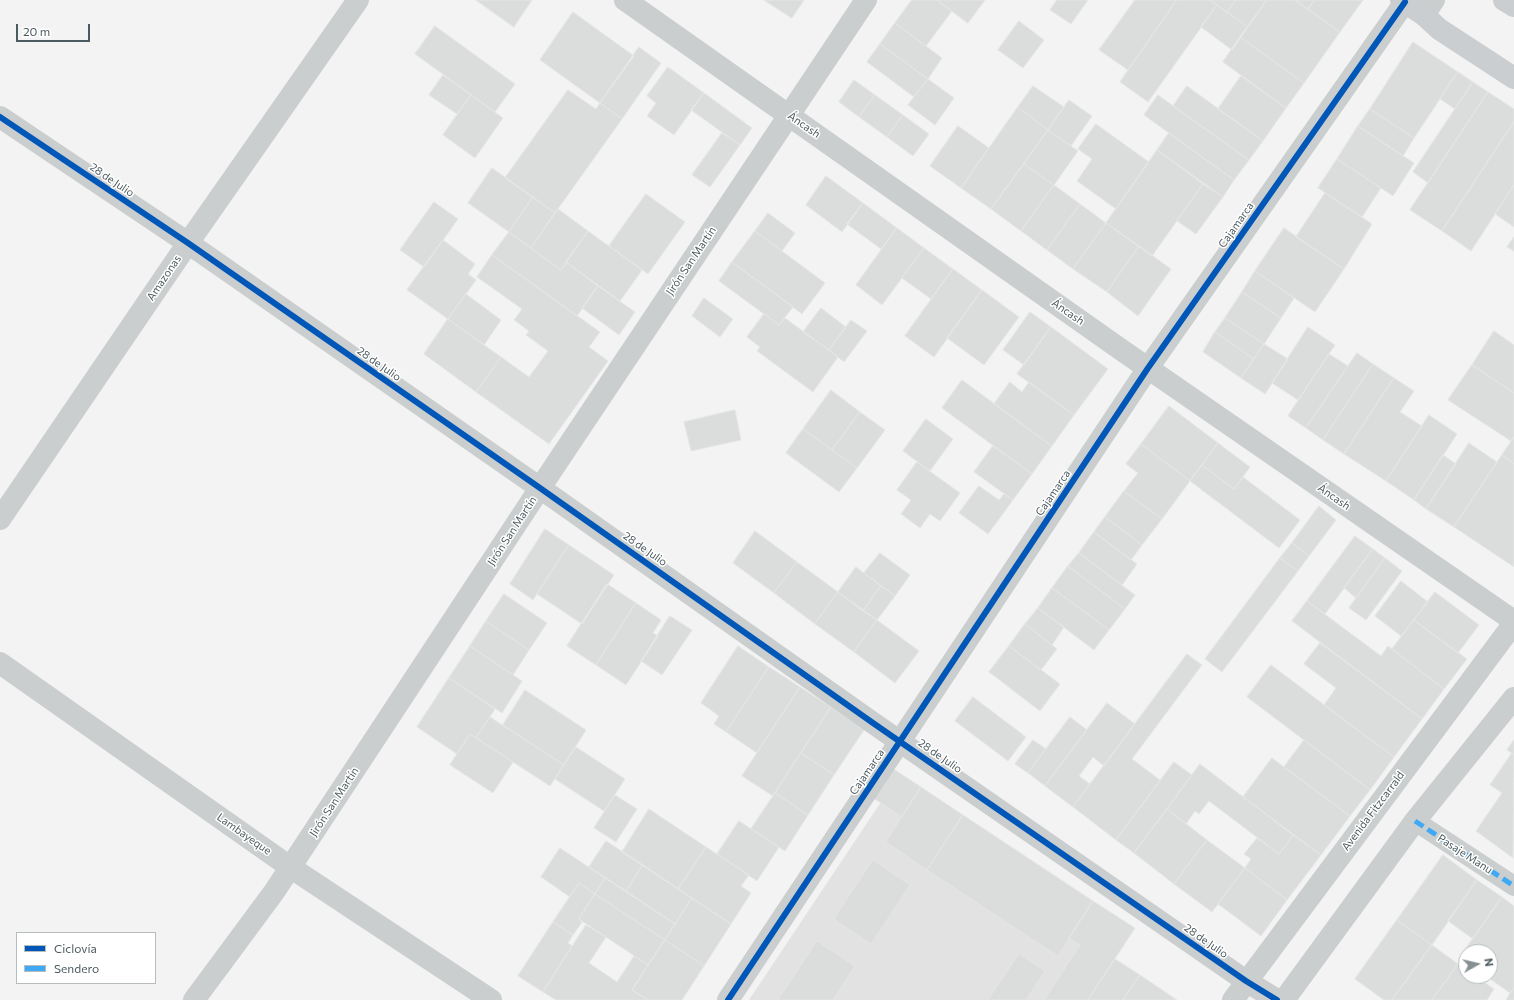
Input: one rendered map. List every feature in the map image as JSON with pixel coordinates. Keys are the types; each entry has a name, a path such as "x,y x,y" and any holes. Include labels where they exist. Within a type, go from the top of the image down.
{"main road":[{"path":"1504,0 1514,6"},
{"path":"1403,1 1429,8 1439,29 1514,78"}],"street":[{"name":"Amazonas","path":"0,519 188,244 358,0"},
{"name":"Áncash","path":"625,0 1148,368 1514,622"},
{"name":"Jirón San Martín","path":"194,1000 290,867 540,488 866,0"},
{"name":"Cajamarca","path":"728,1000 1148,368 1403,1"},
{"name":"28 de Julio","path":"0,116 188,244 540,488 900,741 1246,981 1277,1000"},
{"name":"Avenida Fitzcarrald","path":"1233,1000 1514,622"},
{"name":"Lambayeque","path":"0,663 290,867 491,1000"},
{"path":"1284,1000 1415,822 1514,698"},
{"name":"Pasaje Manu","path":"1415,822 1514,886"}],"shaded area":[{"path":"893,784 1116,941 1078,1000 749,1000"}],"building":[{"path":"476,0 532,0 514,27"},
{"path":"764,0 804,0 792,18"},
{"path":"912,0 937,0 952,11 926,46 895,23"},
{"path":"937,0 985,0 968,23"},
{"path":"1057,0 1088,0 1071,24 1050,10"},
{"path":"1135,0 1177,0 1128,70 1099,50"},
{"path":"1177,0 1210,0 1217,5 1148,102 1120,82"},
{"path":"1210,0 1236,0 1227,12"},
{"path":"1236,0 1267,0 1248,27 1227,12"},
{"path":"1267,0 1295,0 1340,32 1304,83 1240,37"},
{"path":"1295,0 1315,0 1308,9"},
{"path":"1315,0 1363,0 1340,32 1308,9"},
{"path":"1217,5 1248,27 1232,50 1201,27"},
{"path":"573,12 634,56 600,103 540,60"},
{"path":"1019,21 1044,40 1023,68 998,50"},
{"path":"895,23 942,58 928,79 880,44"},
{"path":"435,26 515,84 495,112 415,54"},
{"path":"1240,37 1304,83 1286,108 1223,62"},
{"path":"1413,42 1458,72 1414,138 1370,109"},
{"path":"880,44 928,79 914,97 867,62"},
{"path":"639,47 661,63 622,119 600,103"},
{"path":"668,67 704,93 674,135 647,116 656,103 647,96"},
{"path":"1458,72 1473,82 1455,109 1440,99"},
{"path":"443,75 471,95 457,114 429,95"},
{"path":"1241,76 1286,108 1263,141 1218,109"},
{"path":"928,79 954,98 935,125 908,105"},
{"path":"854,80 875,95 859,117 839,102"},
{"path":"1473,82 1488,92 1428,183 1413,172"},
{"path":"1033,86 1064,107 1048,130 1018,107"},
{"path":"1187,86 1263,141 1249,160 1173,106"},
{"path":"568,90 596,109 600,103 622,119 555,213 505,178"},
{"path":"1488,92 1514,109 1514,122 1442,231 1410,210"},
{"path":"704,93 752,128 740,145 691,110"},
{"path":"471,95 503,118 475,158 443,135"},
{"path":"875,95 903,115 887,137 859,117"},
{"path":"1158,95 1249,160 1234,180 1144,115"},
{"path":"1069,100 1092,116 1071,146 1048,130"},
{"path":"1018,107 1048,130 991,209 961,188"},
{"path":"1370,109 1414,138 1403,156 1358,126"},
{"path":"903,115 929,134 913,156 887,137"},
{"path":"1514,122 1514,185 1471,251 1442,231"},
{"path":"1096,124 1149,162 1116,209 1077,181 1092,159 1078,149"},
{"path":"958,126 989,148 961,188 930,166"},
{"path":"1358,126 1414,163 1393,196 1337,159"},
{"path":"1048,130 1078,151 1054,185 1024,164"},
{"path":"722,133 740,145 710,187 692,175"},
{"path":"1169,133 1234,180 1223,197 1157,150"},
{"path":"1157,150 1203,184 1152,256 1106,223"},
{"path":"1337,159 1381,188 1362,217 1318,188"},
{"path":"1024,164 1054,185 1021,231 991,209"},
{"path":"492,168 533,197 509,232 468,203"},
{"path":"826,176 863,203 842,232 806,205"},
{"path":"1203,184 1223,197 1196,234 1177,221"},
{"path":"1054,185 1080,204 1047,250 1021,231"},
{"path":"1514,185 1514,227 1495,214"},
{"path":"1325,193 1372,224 1344,269 1296,237"},
{"path":"646,194 685,222 648,274 609,246"},
{"path":"533,197 555,213 531,248 509,232"},
{"path":"434,202 458,219 424,267 400,250"},
{"path":"863,203 897,228 881,249 847,224"},
{"path":"1080,204 1106,223 1073,269 1047,250"},
{"path":"558,209 588,231 561,270 531,248"},
{"path":"768,213 795,233 782,251 755,231"},
{"path":"1106,223 1139,246 1107,292 1073,269"},
{"path":"897,228 924,248 882,305 856,285"},
{"path":"1284,228 1344,269 1315,312 1255,271"},
{"path":"588,231 642,270 620,301 566,262"},
{"path":"755,231 825,283 802,314 732,262"},
{"path":"509,232 561,270 566,262 598,286 577,316 492,255"},
{"path":"1514,237 1514,251 1507,247"},
{"path":"443,240 475,264 468,274 476,280 448,319 407,290"},
{"path":"1139,246 1171,269 1138,316 1107,292"},
{"path":"924,248 953,269 931,299 902,278"},
{"path":"492,255 600,332 589,347 608,361 549,444 476,392 501,357 529,377 548,351 526,335 529,331 514,320 522,309 477,277"},
{"path":"732,262 793,307 779,325 719,281"},
{"path":"953,269 982,290 934,357 905,336"},
{"path":"1255,271 1294,298 1281,318 1242,292"},
{"path":"598,286 635,312 619,335 582,308"},
{"path":"982,290 1019,317 984,365 947,338"},
{"path":"1242,292 1281,318 1264,344 1225,318"},
{"path":"466,294 501,320 484,345 448,319"},
{"path":"704,298 733,319 720,337 692,316"},
{"path":"821,308 846,327 829,350 803,332"},
{"path":"1030,312 1051,327 1024,365 1003,350"},
{"path":"764,314 779,325 785,318 838,357 813,392 757,351 760,347 747,337"},
{"path":"1225,318 1264,344 1254,359 1215,332"},
{"path":"448,319 501,357 476,392 424,354"},
{"path":"851,320 867,331 844,362 829,350"},
{"path":"1051,327 1108,369 1074,415 1017,374"},
{"path":"1308,327 1335,345 1298,400 1272,383"},
{"path":"1494,331 1514,345 1514,393 1472,365"},
{"path":"1215,332 1254,359 1241,378 1203,352"},
{"path":"1264,344 1288,359 1265,394 1241,378"},
{"path":"1357,353 1373,364 1323,440 1306,428"},
{"path":"1329,354 1348,366 1306,428 1288,416"},
{"path":"1373,364 1394,378 1344,454 1323,440"},
{"path":"1472,365 1514,393 1514,437 1511,441 1448,400"},
{"path":"1394,378 1414,391 1400,412 1422,426 1386,481 1344,454"},
{"path":"962,380 1052,446 1032,474 942,408"},
{"path":"1010,382 1022,392 1029,382 1074,415 1052,446 994,404"},
{"path":"831,390 860,412 832,450 803,429"},
{"path":"1169,406 1218,443 1190,481 1141,444"},
{"path":"735,410 741,440 691,451 684,422"},
{"path":"860,412 885,430 857,468 832,450"},
{"path":"1429,415 1457,434 1414,500 1386,481"},
{"path":"926,419 953,439 930,471 903,451"},
{"path":"803,429 857,468 839,492 786,453"},
{"path":"1514,437 1514,464 1502,455"},
{"path":"1218,443 1250,467 1234,489 1202,465"},
{"path":"1469,443 1497,462 1454,527 1426,509"},
{"path":"1141,444 1190,481 1162,519 1124,491 1138,473 1126,464"},
{"path":"993,446 1032,474 1013,500 974,472"},
{"path":"1443,455 1456,464 1426,509 1414,500"},
{"path":"1502,455 1514,464 1514,567 1454,527"},
{"path":"917,462 960,493 940,521 930,514 920,528 901,514 911,500 897,490"},
{"path":"1202,465 1234,489 1243,477 1300,520 1279,548 1190,481"},
{"path":"979,486 999,500 1004,494 1013,500 988,534 959,513"},
{"path":"1124,491 1162,519 1142,545 1105,517"},
{"path":"1319,506 1336,520 1309,556 1292,543"},
{"path":"1105,517 1142,545 1131,560 1094,532"},
{"path":"545,529 569,545 533,600 510,584"},
{"path":"755,531 797,562 774,593 733,563"},
{"path":"1094,532 1137,564 1122,585 1079,553"},
{"path":"1355,536 1373,549 1325,614 1307,601"},
{"path":"1292,543 1309,556 1298,571 1280,558"},
{"path":"569,545 614,575 582,624 537,594"},
{"path":"1373,549 1385,558 1356,598 1344,588"},
{"path":"880,553 910,575 895,596 864,573"},
{"path":"1079,553 1135,595 1125,609 1068,566"},
{"path":"1280,558 1298,571 1222,672 1205,659"},
{"path":"1385,558 1402,571 1366,620 1349,608"},
{"path":"797,562 838,592 815,624 774,593"},
{"path":"1068,566 1125,609 1109,630 1052,588"},
{"path":"856,567 881,586 863,611 838,592"},
{"path":"1401,581 1428,602 1401,636 1375,616"},
{"path":"607,584 636,603 596,665 567,646"},
{"path":"881,586 895,596 877,620 863,611"},
{"path":"1052,588 1109,630 1094,650 1038,608"},
{"path":"838,592 877,620 854,652 815,624"},
{"path":"1435,592 1479,625 1458,653 1414,620"},
{"path":"504,594 547,623 529,650 486,621"},
{"path":"1307,601 1381,656 1388,646 1444,689 1422,719 1292,621"},
{"path":"636,603 661,620 653,633 658,636 626,685 596,665"},
{"path":"1038,608 1064,627 1052,645 1025,624"},
{"path":"670,616 692,630 662,675 641,661"},
{"path":"877,620 919,651 895,683 854,652"},
{"path":"1414,620 1467,659 1444,689 1392,649"},
{"path":"486,621 529,650 513,675 470,646"},
{"path":"1025,624 1057,649 1041,670 1009,646"},
{"path":"1320,643 1422,719 1394,757 1324,705 1336,688 1304,664"},
{"path":"470,646 522,681 502,713 449,678"},
{"path":"738,646 769,667 726,732 714,724 719,716 701,703"},
{"path":"1009,646 1060,684 1040,711 989,672"},
{"path":"1187,654 1202,665 1132,759 1160,780 1116,840 1073,807"},
{"path":"1271,665 1394,757 1370,790 1247,697"},
{"path":"769,667 800,687 757,753 726,732"},
{"path":"449,678 495,709 476,738 470,734 457,754 417,727"},
{"path":"800,687 831,707 773,796 742,776"},
{"path":"525,690 586,730 564,765 503,725"},
{"path":"973,697 1026,737 1008,761 955,721"},
{"path":"1107,703 1135,724 1104,766 1093,757 1079,776 1090,784 1073,807 1045,786"},
{"path":"831,707 864,730 834,775 801,753"},
{"path":"490,717 564,765 550,786 476,738"},
{"path":"1070,717 1087,730 1045,786 1028,773"},
{"path":"470,734 513,762 493,793 450,765"},
{"path":"1033,740 1046,749 1028,773 1015,764"},
{"path":"1304,740 1370,790 1350,816 1284,767"},
{"path":"1514,740 1514,755 1507,750"},
{"path":"576,747 625,779 604,811 555,779"},
{"path":"801,753 834,775 808,815 775,793"},
{"path":"1512,753 1514,755 1513,858 1476,831 1502,793 1490,785"},
{"path":"1272,758 1350,816 1321,855 1243,797"},
{"path":"1174,762 1192,775 1134,853 1116,840"},
{"path":"1200,764 1293,835 1279,854 1209,801 1199,814 1195,811 1186,824 1167,809"},
{"path":"889,766 921,787 902,817 870,796"},
{"path":"921,787 963,815 927,870 886,842"},
{"path":"775,793 808,815 785,851 751,829"},
{"path":"615,795 637,809 616,842 594,828"},
{"path":"649,809 706,847 678,889 622,852"},
{"path":"1167,809 1207,840 1174,884 1134,853"},
{"path":"963,815 1093,901 1058,956 927,870"},
{"path":"739,821 779,847 757,881 717,854"},
{"path":"1293,835 1321,855 1287,900 1245,868 1251,859 1244,854 1257,838 1279,854"},
{"path":"1207,840 1245,868 1212,912 1174,884"},
{"path":"606,841 643,865 626,891 589,867"},
{"path":"706,847 749,875 741,886 751,893 731,924 678,889"},
{"path":"560,848 605,878 595,894 579,883 570,897 541,877"},
{"path":"1443,855 1477,880 1432,945 1397,920"},
{"path":"873,860 910,885 871,944 834,919"},
{"path":"643,865 692,898 675,924 626,891"},
{"path":"1245,868 1287,900 1261,936 1218,904"},
{"path":"605,878 675,924 665,940 595,894"},
{"path":"1477,880 1502,897 1473,939 1448,921"},
{"path":"579,883 595,894 579,919 582,922 573,935 553,922"},
{"path":"595,894 665,940 648,965 579,919"},
{"path":"1502,897 1514,906 1514,988 1510,993 1497,984 1498,944 1469,944"},
{"path":"692,898 731,924 704,966 665,940"},
{"path":"1093,901 1135,928 1088,1000 1044,1000 1080,945 1069,938"},
{"path":"1397,920 1432,945 1392,1000 1384,1000 1355,979"},
{"path":"553,922 573,935 568,943 572,946 543,992 518,976"},
{"path":"586,925 606,937 589,963 617,982 634,956 648,965 632,990 648,1000 556,1000 543,992"},
{"path":"665,940 704,966 682,1000 648,1000 632,990"},
{"path":"817,941 855,966 833,1000 778,1000"},
{"path":"1432,945 1458,964 1432,1000 1392,1000"},
{"path":"1019,954 1045,971 1026,1000 988,1000"},
{"path":"1115,959 1140,975 1123,1000 1088,1000"},
{"path":"1458,964 1458,984 1487,984 1494,989 1487,1000 1432,1000"},
{"path":"1140,975 1177,1000 1123,1000"},
{"path":"1514,988 1514,1000 1506,1000 1510,993"}],"marked path":[{"path":"1415,821 1514,886"}],"cycle path":[{"path":"728,1000 1148,368 1405,2"},
{"path":"0,117 188,243 540,488 873,723 1246,981 1277,1000"}]}
